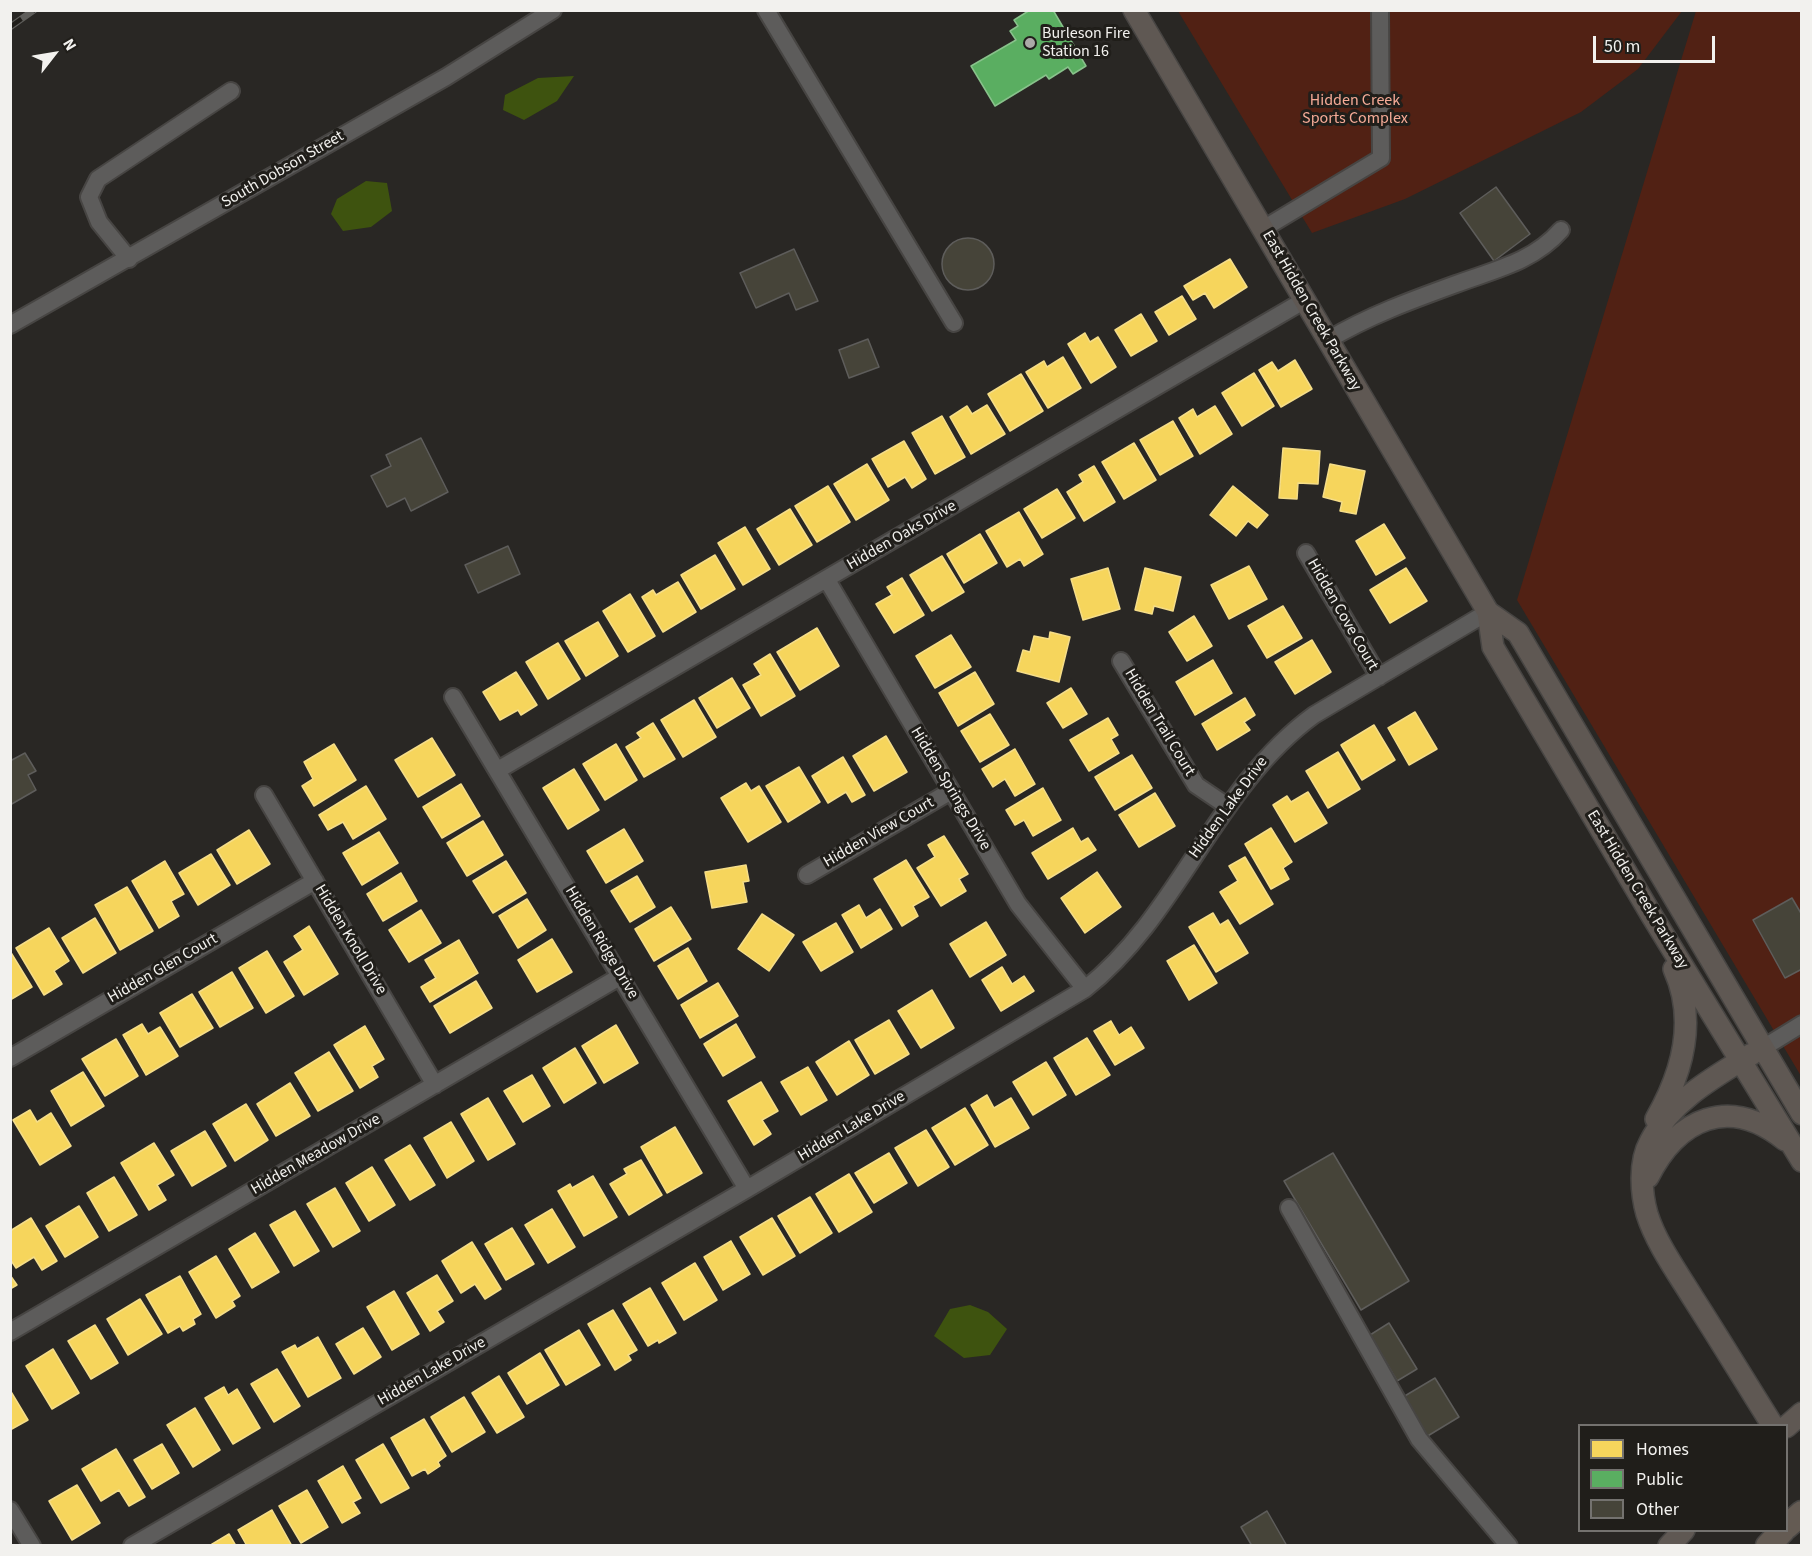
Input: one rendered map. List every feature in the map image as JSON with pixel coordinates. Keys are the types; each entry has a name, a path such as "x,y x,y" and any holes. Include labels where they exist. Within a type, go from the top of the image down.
{"highway":[{"path":"1788,1526 1802,1513"},
{"path":"1768,1545 1782,1532"}],"main road":[{"name":"East Hidden Creek Parkway","path":"1134,10 1488,612 1493,647 1652,916 1797,1154"},
{"name":"East Hidden Creek Parkway","path":"1488,612 1518,633 1802,1114"},
{"path":"1652,916 1681,984 1686,1014 1686,1036 1680,1066 1668,1098 1650,1129 1644,1159 1643,1187 1648,1216 1672,1264 1772,1424"},
{"path":"1649,1143 1691,1093 1763,1048"},
{"path":"1643,1187 1667,1145 1686,1129 1703,1121 1725,1116 1744,1117 1766,1125 1797,1154"},
{"path":"1788,1425 1802,1413"},
{"path":"1669,1545 1682,1532"}],"street":[{"name":"South Dobson Street","path":"10,325 446,77 553,10"},
{"path":"766,10 954,323"},
{"path":"1263,229 1381,158 1380,10"},
{"path":"129,259 99,222 89,197 98,179 231,92"},
{"path":"1328,340 1358,322 1525,258 1551,241 1561,230"},
{"name":"Hidden Oaks Drive","path":"498,770 1305,300"},
{"name":"Hidden Cove Court","path":"1306,553 1379,677"},
{"name":"Hidden Springs Drive","path":"827,580 1018,904 1085,989"},
{"name":"Hidden Lake Drive","path":"132,1545 747,1189 1085,989 1110,969 1140,936 1227,806 1261,762 1289,733 1314,715 1488,612"},
{"name":"Hidden Trail Court","path":"1121,661 1196,785 1227,806"},
{"name":"Hidden Ridge Drive","path":"453,697 747,1189"},
{"name":"Hidden View Court","path":"807,874 951,791"},
{"name":"Hidden Knoll Drive","path":"264,795 435,1085"},
{"name":"Hidden Glen Court","path":"10,1058 315,881"},
{"name":"Hidden Meadow Drive","path":"10,1332 621,976"},
{"path":"1763,1048 1802,1024"},
{"path":"1289,1208 1419,1439 1509,1545"},
{"path":"10,1510 32,1545"}],"green space":[{"name":"Hidden Creek Sports Complex","path":"1178,11 1682,11 1638,69 1581,112 1405,199 1312,233"},
{"path":"1696,11 1801,11 1801,1076 1517,600"}],"shaded area":[{"path":"574,76 557,101 524,120 503,110 505,95 538,78"},
{"path":"366,181 387,183 392,211 371,227 343,231 331,214 337,199"},
{"path":"970,1305 988,1312 1007,1329 990,1355 964,1358 934,1336 950,1309"}],"building: Homes":[{"path":"1230,259 1247,287 1214,308 1205,293 1193,300 1184,286"},
{"path":"1182,296 1196,319 1169,335 1155,312"},
{"path":"1141,314 1157,341 1131,356 1115,330"},
{"path":"1085,333 1090,342 1098,337 1116,367 1091,383 1068,344"},
{"path":"1063,357 1081,388 1048,408 1026,372 1044,361 1047,367"},
{"path":"1295,360 1312,389 1281,407 1259,370 1272,362 1278,371"},
{"path":"1254,373 1274,406 1242,426 1222,393"},
{"path":"1021,374 1043,411 1010,431 988,394"},
{"path":"987,405 1005,434 971,454 950,417 967,406 972,414"},
{"path":"1215,406 1232,434 1200,454 1179,418 1193,409 1197,417"},
{"path":"942,416 965,457 935,474 912,433"},
{"path":"1173,421 1193,456 1160,475 1140,440"},
{"path":"904,441 926,479 912,488 905,477 888,487 872,459"},
{"path":"1134,443 1156,480 1124,499 1102,462"},
{"path":"1283,448 1320,451 1318,484 1298,483 1297,499 1279,498"},
{"path":"867,464 889,500 856,520 834,484"},
{"path":"1330,464 1365,471 1356,514 1340,511 1342,502 1323,497"},
{"path":"1094,466 1115,502 1084,521 1067,492 1083,482 1079,475"},
{"path":"828,486 850,522 817,542 795,506"},
{"path":"1233,486 1268,515 1257,528 1248,521 1236,536 1210,515"},
{"path":"1057,489 1075,518 1042,538 1024,509"},
{"path":"790,509 812,545 779,565 757,529"},
{"path":"1019,512 1043,554 1024,566 1020,559 1007,567 986,531"},
{"path":"1384,524 1405,558 1376,575 1356,541"},
{"path":"745,527 770,569 743,585 718,543"},
{"path":"980,534 997,563 964,583 947,554"},
{"path":"715,555 735,589 701,609 681,575"},
{"path":"942,556 964,592 932,611 910,575"},
{"path":"1249,566 1267,599 1229,619 1211,585"},
{"path":"1108,568 1120,609 1083,620 1071,579"},
{"path":"1145,568 1181,577 1173,611 1154,606 1152,614 1135,610"},
{"path":"1406,568 1427,601 1390,623 1370,590"},
{"path":"902,578 924,615 894,633 876,604 892,595 887,587"},
{"path":"678,582 696,612 663,632 642,597 653,590 656,595"},
{"path":"630,594 655,636 628,652 603,611"},
{"path":"1283,606 1302,638 1267,658 1248,626"},
{"path":"1194,616 1212,646 1187,661 1169,632"},
{"path":"598,622 618,656 586,676 565,641"},
{"path":"817,628 839,666 800,690 777,652"},
{"path":"1050,632 1070,637 1059,682 1017,671 1023,650 1030,652 1034,636 1049,639"},
{"path":"951,635 971,667 935,688 916,656"},
{"path":"1312,640 1331,672 1295,694 1275,662"},
{"path":"558,643 580,679 548,699 526,662"},
{"path":"770,654 795,696 761,716 743,685 761,675 754,664"},
{"path":"1213,660 1232,693 1195,715 1176,682"},
{"path":"516,672 537,705 521,715 518,710 500,720 483,692"},
{"path":"975,672 994,704 958,726 939,693"},
{"path":"732,678 750,708 717,728 699,698"},
{"path":"1071,688 1087,714 1063,728 1047,703"},
{"path":"1245,698 1255,715 1244,722 1250,730 1217,750 1202,724"},
{"path":"694,700 716,737 683,757 661,720"},
{"path":"1415,712 1437,749 1409,765 1388,728"},
{"path":"990,714 1009,745 980,762 961,731"},
{"path":"1108,718 1118,735 1111,739 1119,753 1089,771 1070,740"},
{"path":"653,723 675,759 644,777 626,747 641,738 637,733"},
{"path":"1374,725 1395,760 1362,780 1341,745"},
{"path":"886,736 907,772 874,791 853,756"},
{"path":"432,738 455,775 418,797 395,760"},
{"path":"334,744 356,780 314,806 302,786 313,779 304,762"},
{"path":"616,744 637,780 605,800 583,764"},
{"path":"1015,749 1035,784 1015,796 1005,779 993,787 982,769"},
{"path":"1338,752 1360,789 1328,808 1306,771"},
{"path":"1132,755 1152,788 1115,810 1095,777"},
{"path":"843,757 865,795 852,802 846,792 828,803 812,776"},
{"path":"799,767 820,802 788,822 766,786"},
{"path":"574,769 599,810 568,829 543,788"},
{"path":"746,783 751,791 759,786 781,822 748,842 721,798"},
{"path":"461,784 480,816 442,838 423,807"},
{"path":"366,786 386,819 353,839 343,822 328,830 319,815"},
{"path":"1043,788 1061,820 1033,836 1024,820 1015,825 1006,810"},
{"path":"1308,792 1327,823 1295,842 1273,805 1287,796 1291,802"},
{"path":"1155,793 1175,826 1139,847 1119,815"},
{"path":"483,821 503,855 467,876 447,843"},
{"path":"1073,828 1081,842 1088,838 1096,850 1048,879 1032,853"},
{"path":"1271,828 1292,862 1283,868 1289,879 1271,889 1245,844"},
{"path":"624,829 643,861 606,883 587,851"},
{"path":"249,830 270,864 237,884 217,850"},
{"path":"379,832 398,863 362,885 343,853"},
{"path":"944,836 968,874 959,879 966,891 941,906 917,868 935,857 928,845"},
{"path":"211,854 230,885 198,905 179,873"},
{"path":"1245,857 1273,904 1240,924 1220,892 1238,881 1229,866"},
{"path":"906,860 929,897 913,906 918,916 902,926 874,879"},
{"path":"165,861 184,894 171,901 179,916 159,928 132,881"},
{"path":"506,861 526,893 493,913 473,881"},
{"path":"746,865 749,881 743,882 747,902 712,908 705,872"},
{"path":"1097,872 1121,907 1085,933 1061,898"},
{"path":"401,873 417,901 383,921 367,894"},
{"path":"637,876 655,907 630,922 611,891"},
{"path":"127,887 153,931 120,950 95,905"},
{"path":"527,899 546,930 518,948 499,916"},
{"path":"859,905 866,918 880,909 892,929 861,948 842,915"},
{"path":"671,907 691,939 654,961 635,929"},
{"path":"421,910 441,943 409,962 389,930"},
{"path":"1213,913 1220,925 1228,920 1248,953 1216,972 1189,927"},
{"path":"762,914 794,935 769,971 738,949"},
{"path":"95,918 116,953 83,973 62,938"},
{"path":"986,922 1006,955 970,977 950,944"},
{"path":"836,923 853,952 821,971 803,942"},
{"path":"309,926 338,974 304,995 284,962 303,950 294,936"},
{"path":"49,928 69,961 54,971 62,984 44,995 16,948"},
{"path":"552,939 572,972 537,992 518,960"},
{"path":"459,940 478,973 430,1002 421,987 436,978 425,960"},
{"path":"1194,945 1217,983 1189,1000 1167,961"},
{"path":"688,948 707,981 678,999 658,966"},
{"path":"10,951 32,987 10,1000"},
{"path":"267,951 294,996 266,1013 239,968"},
{"path":"1002,967 1012,984 1024,976 1034,991 1001,1011 982,980"},
{"path":"232,972 253,1008 220,1027 199,992"},
{"path":"476,981 492,1008 450,1033 434,1006"},
{"path":"718,983 738,1016 700,1038 681,1005"},
{"path":"932,990 954,1028 921,1048 898,1011"},
{"path":"192,994 213,1028 180,1047 160,1013"},
{"path":"889,1020 909,1054 875,1074 855,1040"},
{"path":"1111,1021 1119,1035 1131,1027 1144,1048 1115,1065 1094,1031"},
{"path":"142,1024 148,1034 160,1027 178,1056 146,1075 123,1035"},
{"path":"736,1024 755,1057 723,1076 704,1044"},
{"path":"616,1025 638,1063 604,1083 582,1046"},
{"path":"365,1026 384,1059 372,1066 378,1077 360,1088 334,1045"},
{"path":"1087,1038 1110,1075 1076,1095 1054,1058"},
{"path":"116,1039 138,1076 105,1096 82,1059"},
{"path":"849,1041 869,1075 837,1095 816,1062"},
{"path":"575,1048 596,1083 564,1103 543,1068"},
{"path":"329,1052 353,1091 318,1111 295,1073"},
{"path":"1046,1062 1066,1095 1033,1115 1013,1082"},
{"path":"808,1067 827,1100 801,1115 781,1082"},
{"path":"83,1072 104,1106 71,1126 51,1091"},
{"path":"532,1075 550,1106 523,1122 504,1091"},
{"path":"761,1082 778,1111 762,1120 771,1134 754,1145 728,1101"},
{"path":"290,1083 310,1116 276,1136 257,1104"},
{"path":"987,1095 994,1108 1011,1098 1029,1128 995,1147 971,1105"},
{"path":"488,1098 515,1144 488,1160 461,1114"},
{"path":"246,1104 268,1140 235,1161 213,1124"},
{"path":"965,1108 988,1145 955,1165 932,1128"},
{"path":"30,1110 37,1122 51,1113 71,1146 40,1165 13,1120"},
{"path":"451,1122 474,1161 447,1178 424,1138"},
{"path":"675,1127 702,1173 667,1193 641,1147"},
{"path":"926,1130 949,1167 918,1186 895,1148"},
{"path":"205,1131 226,1166 192,1186 171,1151"},
{"path":"154,1143 174,1175 157,1185 166,1200 149,1210 121,1163"},
{"path":"410,1145 435,1185 410,1200 385,1160"},
{"path":"889,1153 907,1183 874,1203 855,1173"},
{"path":"641,1160 662,1195 629,1215 610,1184 627,1174 624,1169"},
{"path":"372,1167 395,1205 369,1221 346,1183"},
{"path":"849,1174 872,1212 839,1232 816,1194"},
{"path":"593,1176 617,1217 584,1236 558,1191 570,1184 572,1188"},
{"path":"114,1177 137,1215 109,1231 87,1193"},
{"path":"335,1188 360,1231 333,1247 307,1204"},
{"path":"810,1197 832,1233 800,1253 778,1216"},
{"path":"79,1206 98,1237 65,1257 46,1226"},
{"path":"552,1209 575,1247 548,1263 525,1225"},
{"path":"295,1211 319,1251 294,1266 270,1225"},
{"path":"31,1218 57,1261 42,1270 34,1257 16,1268 10,1259 10,1231"},
{"path":"772,1218 795,1256 763,1275 740,1237"},
{"path":"512,1228 534,1264 506,1280 485,1244"},
{"path":"255,1233 279,1272 252,1288 229,1249"},
{"path":"731,1241 750,1274 723,1290 704,1257"},
{"path":"472,1242 501,1289 485,1299 475,1284 461,1293 442,1261"},
{"path":"216,1256 240,1296 232,1301 235,1306 216,1318 189,1272"},
{"path":"695,1263 717,1300 684,1320 662,1283"},
{"path":"10,1275 17,1285 10,1289"},
{"path":"437,1275 453,1301 437,1311 444,1322 430,1331 407,1293"},
{"path":"180,1276 201,1314 193,1319 195,1324 183,1331 180,1326 168,1333 146,1295"},
{"path":"650,1288 676,1333 659,1343 658,1340 648,1346 623,1304"},
{"path":"394,1291 419,1334 392,1350 367,1307"},
{"path":"140,1299 162,1334 128,1355 107,1319"},
{"path":"613,1310 637,1350 628,1355 631,1360 615,1370 588,1324"},
{"path":"95,1325 118,1363 91,1379 68,1341"},
{"path":"363,1328 381,1357 354,1374 336,1344"},
{"path":"579,1330 600,1365 566,1385 545,1350"},
{"path":"318,1337 341,1378 308,1397 282,1352 295,1345 297,1349"},
{"path":"53,1349 79,1393 52,1409 26,1366"},
{"path":"540,1353 559,1385 527,1404 508,1373"},
{"path":"277,1369 300,1406 274,1422 251,1384"},
{"path":"499,1376 524,1417 497,1433 472,1393"},
{"path":"224,1387 228,1395 237,1389 260,1428 233,1444 205,1398"},
{"path":"10,1390 28,1420 10,1430"},
{"path":"464,1397 485,1432 452,1452 431,1417"},
{"path":"195,1408 220,1450 193,1467 167,1425"},
{"path":"424,1419 446,1456 438,1462 440,1466 428,1474 425,1469 412,1476 391,1438"},
{"path":"162,1444 179,1473 152,1489 134,1460"},
{"path":"383,1444 409,1488 381,1503 356,1460"},
{"path":"116,1449 145,1497 129,1506 119,1490 101,1501 82,1469"},
{"path":"343,1466 361,1498 353,1502 360,1513 342,1523 318,1481"},
{"path":"77,1485 100,1523 72,1540 49,1501"},
{"path":"307,1490 328,1527 301,1543 279,1506"},
{"path":"272,1510 292,1546 247,1546 238,1530"},
{"path":"229,1534 236,1546 209,1546"}],"building: Public":[{"path":"1030,10 1053,10 1086,66 1073,74 1068,67 1049,79 1046,75 995,106 971,66 1016,40 1010,31 1018,26 1014,20"}],"building: Other":[{"path":"1496,187 1530,234 1494,261 1460,213"},
{"path":"963,238 973,238 982,242 990,250 994,264 990,278 982,286 973,290 963,290 954,286 946,278 942,269 942,259 946,250 954,242"},
{"path":"794,249 818,301 796,310 789,293 756,308 740,273"},
{"path":"868,339 879,367 849,378 839,350"},
{"path":"421,438 448,492 411,511 405,498 387,507 371,476 391,466 386,455"},
{"path":"508,546 520,574 478,593 465,565"},
{"path":"25,753 36,771 28,775 36,790 10,805 10,761"},
{"path":"1792,898 1802,915 1802,969 1785,978 1753,920"},
{"path":"1333,1153 1409,1281 1361,1310 1284,1181"},
{"path":"1389,1323 1417,1369 1397,1381 1370,1335"},
{"path":"1435,1378 1459,1417 1426,1437 1403,1397"},
{"path":"1267,1511 1287,1546 1252,1546 1241,1527"}],"railway":[{"path":"10,27 34,10"}],"place":[{"name":"Burleson Fire Station 16","path":"1030,43"}]}
